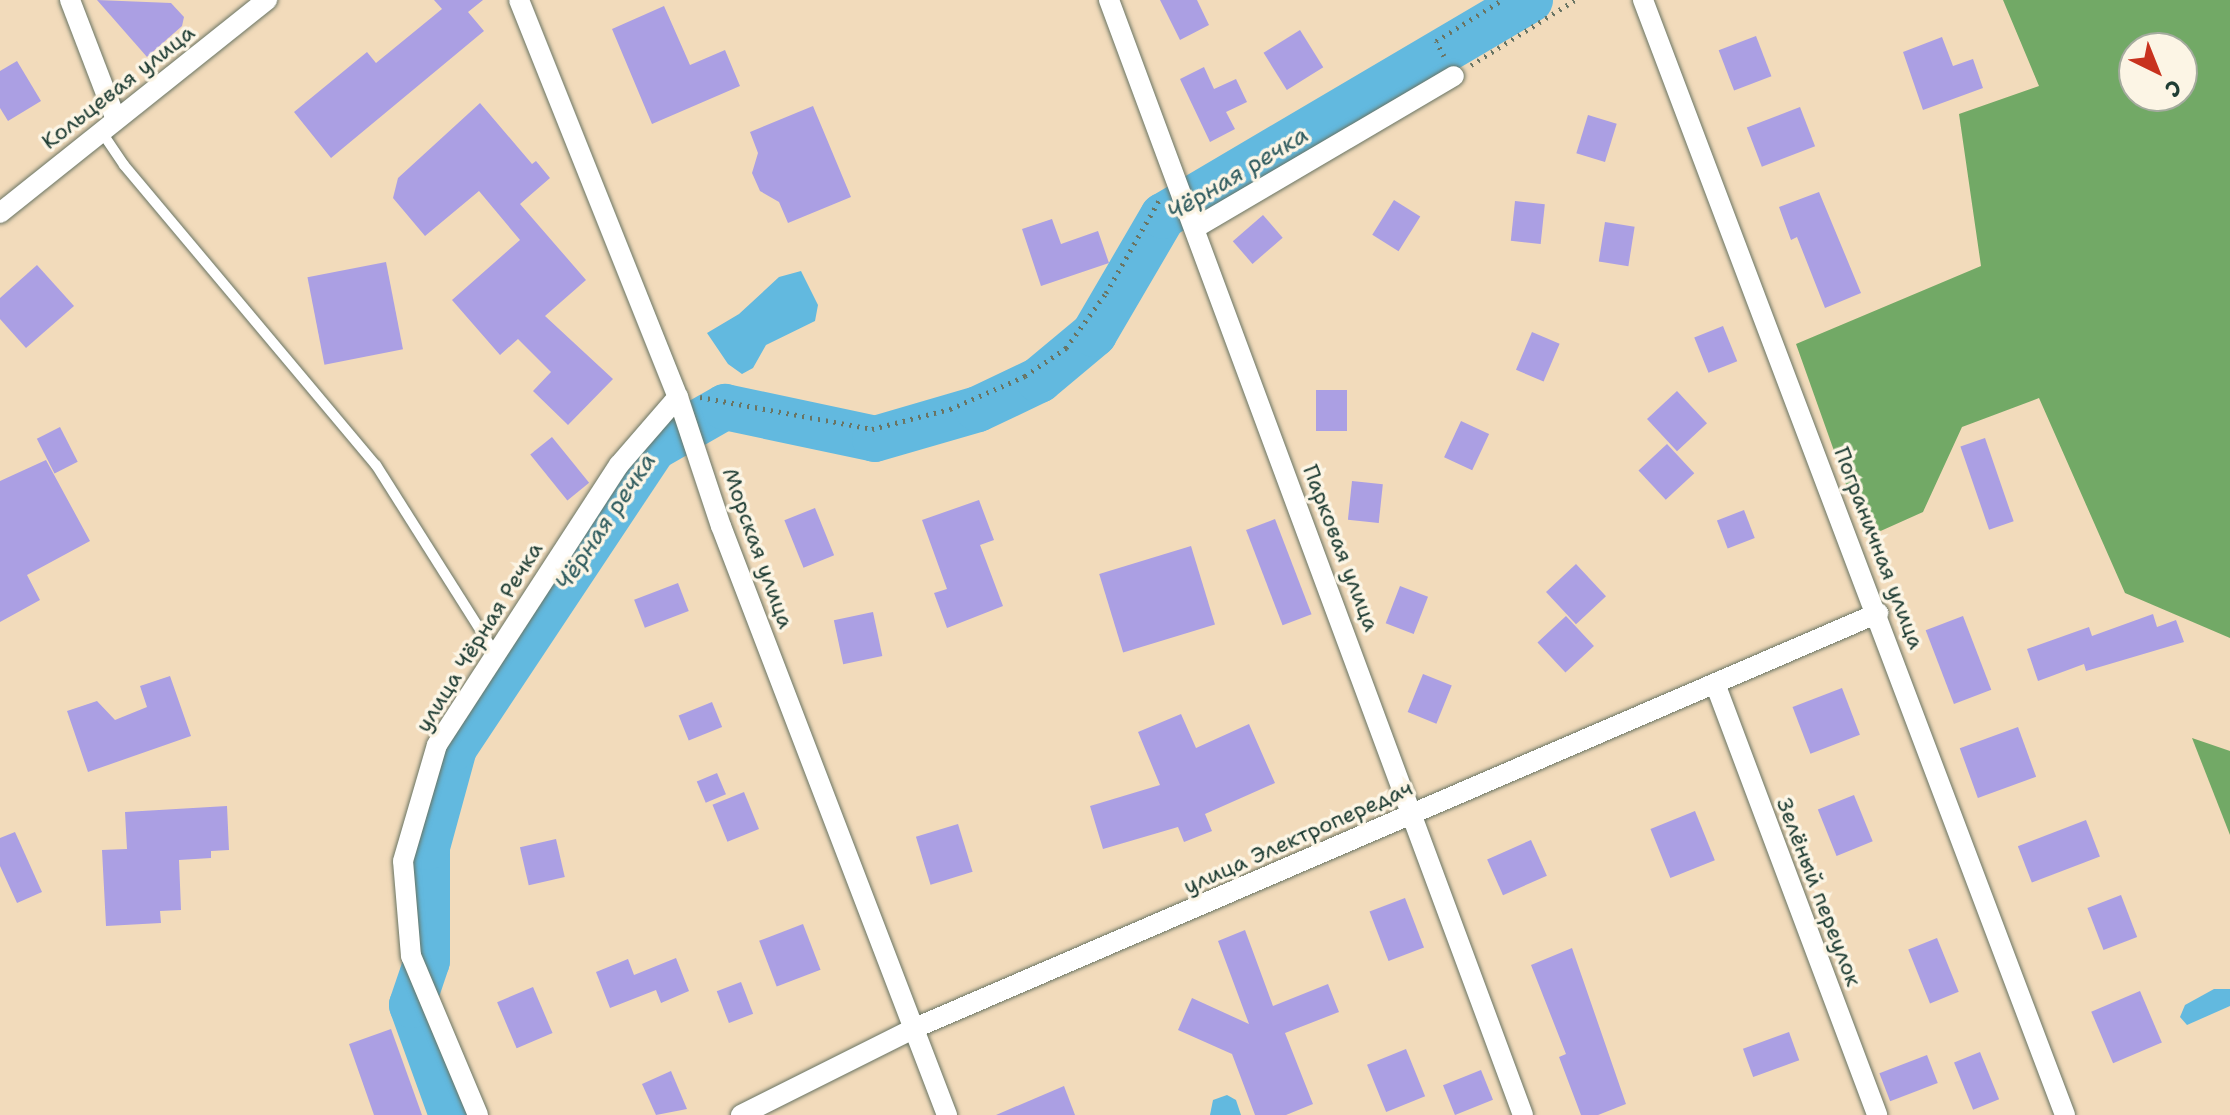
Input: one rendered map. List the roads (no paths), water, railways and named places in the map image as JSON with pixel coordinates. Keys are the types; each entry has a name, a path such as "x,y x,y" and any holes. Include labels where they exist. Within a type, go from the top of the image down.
{"street":[{"path":"70,0 108,123"},
{"name":"Кольцевая улица","path":"0,213 108,123 267,0"},
{"name":"Морская улица","path":"519,0 679,401 721,526 947,1115"},
{"name":"Парковая улица","path":"1109,0 1414,811 1523,1115"},
{"name":"Пограничная улица","path":"1643,0 1878,613 2065,1115"},
{"path":"1194,224 1450,68"},
{"name":"улица Чёрная Речка","path":"478,1115 411,956 403,861 437,745 494,652 619,465 679,401"},
{"name":"улица Электропередач","path":"741,1115 915,1028 1414,811 1716,686 1878,613"},
{"name":"Зелёный переулок","path":"1716,686 1877,1115"}],"lane":[{"path":"108,123 124,165 376,465 494,652"}],"water":[{"path":"801,271 818,305 815,321 766,345 753,368 742,374 728,364 707,333 739,314 779,277"},
{"path":"2214,989 2230,989 2230,1006 2187,1025 2180,1017 2185,1005"},
{"path":"1227,1095 1236,1100 1241,1115 1210,1115 1213,1100"}],"waterway":[{"name":"Чёрная речка","path":"452,1115 412,1005 427,961 427,847 454,748 653,448 725,407 875,439 978,409 1039,380 1094,334 1163,216 1530,0"}]}
